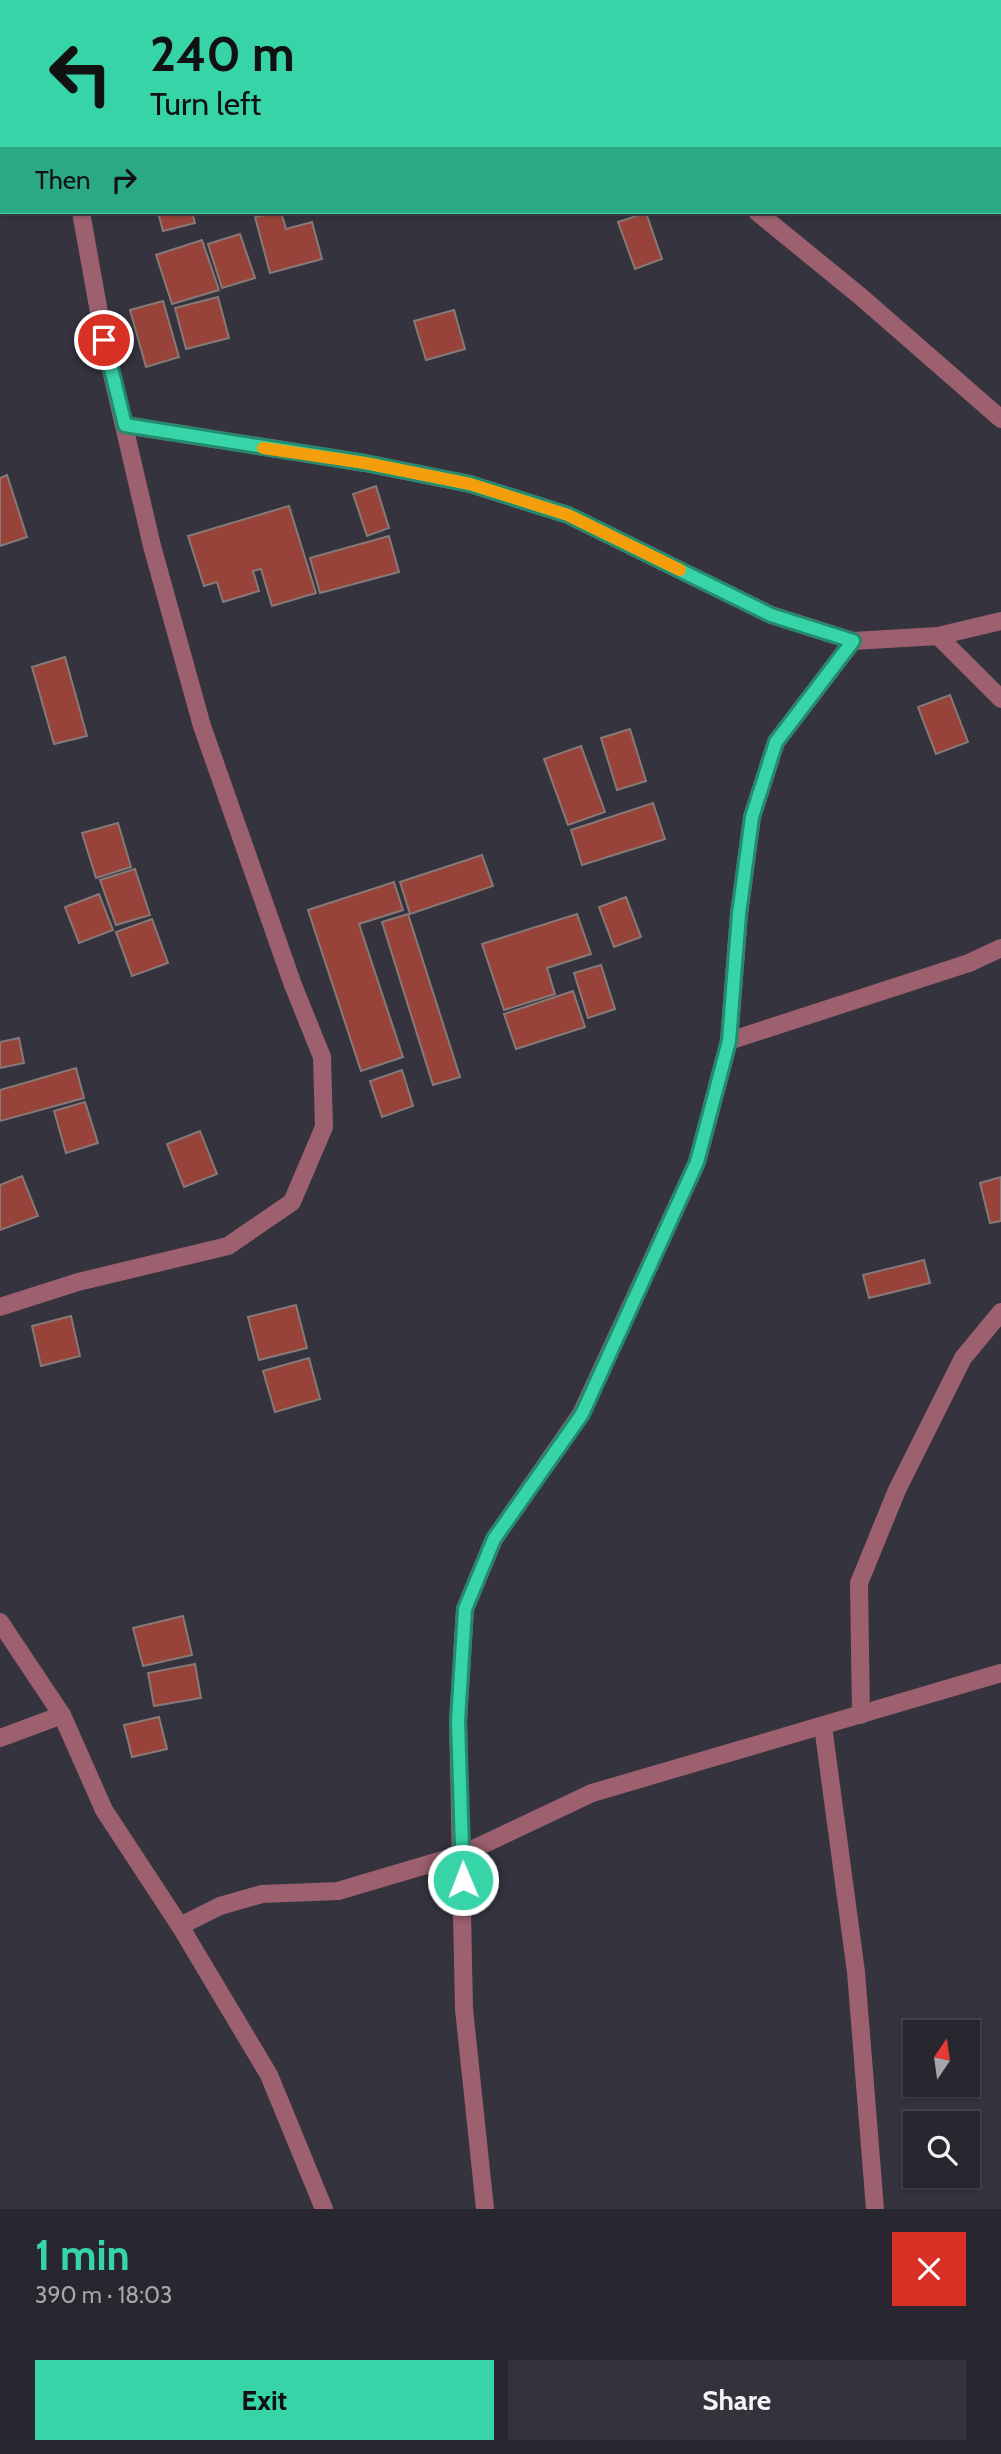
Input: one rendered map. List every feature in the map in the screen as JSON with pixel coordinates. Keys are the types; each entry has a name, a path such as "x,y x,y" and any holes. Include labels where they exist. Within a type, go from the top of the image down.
{"street":[{"path":"0,1307 78,1282 228,1246 292,1202 324,1127 322,1057 293,985 202,726 152,546 104,340 81,214"},
{"path":"759,214 860,296 1001,419"},
{"path":"125,425 365,463 470,484 568,515 771,615 853,641 938,636 1001,621"},
{"path":"938,636 1001,699"},
{"path":"485,2209 464,2009 463,1854 458,1721 465,1609 494,1539 582,1414 697,1162 729,1041 739,914 752,817 776,742 853,641"},
{"path":"729,1041 969,963 1001,948"},
{"path":"861,1715 859,1583 897,1490 963,1358 1001,1312"},
{"path":"0,1622 62,1716 104,1810 180,1926 269,2076 324,2209"},
{"path":"180,1926 220,1906 262,1894 338,1891 463,1854 592,1793 1001,1673"},
{"path":"0,1738 62,1716"},
{"path":"823,1726 856,1972 875,2209"}],"building":[{"path":"159,214 193,214 195,223 163,231"},
{"path":"282,214 286,229 312,222 322,259 270,273 255,217"},
{"path":"646,214 662,259 635,269 618,222"},
{"path":"240,234 255,278 222,288 208,244"},
{"path":"202,240 219,290 172,304 156,255"},
{"path":"218,297 229,338 186,349 175,308"},
{"path":"163,301 179,357 146,367 130,310"},
{"path":"454,310 465,349 426,360 414,321"},
{"path":"7,475 27,537 0,546 0,478"},
{"path":"376,486 389,528 367,536 353,494"},
{"path":"289,506 316,593 272,606 261,569 253,571 259,591 223,602 217,582 204,586 188,536"},
{"path":"389,536 399,572 320,593 310,558"},
{"path":"65,657 87,736 54,744 32,667"},
{"path":"950,695 968,742 936,754 918,707"},
{"path":"630,729 646,781 617,790 601,738"},
{"path":"581,746 605,812 568,825 544,759"},
{"path":"653,803 665,839 582,865 571,830"},
{"path":"118,823 131,867 96,878 82,833"},
{"path":"482,855 493,886 410,914 400,882"},
{"path":"135,869 150,915 116,925 100,880"},
{"path":"394,882 403,910 359,924 403,1057 361,1071 308,910"},
{"path":"99,894 113,930 79,943 65,907"},
{"path":"626,897 641,937 614,947 599,907"},
{"path":"408,914 460,1077 433,1085 382,922"},
{"path":"577,914 591,954 547,968 555,994 504,1010 482,944"},
{"path":"152,919 168,963 132,976 116,932"},
{"path":"601,965 615,1009 588,1018 574,973"},
{"path":"573,991 585,1027 516,1049 504,1014"},
{"path":"19,1038 24,1063 0,1068 0,1042"},
{"path":"76,1068 84,1098 0,1121 0,1090"},
{"path":"402,1070 413,1106 382,1117 370,1081"},
{"path":"85,1102 98,1143 66,1153 54,1111"},
{"path":"200,1131 217,1174 184,1187 167,1144"},
{"path":"22,1176 38,1216 0,1230 0,1185"},
{"path":"1001,1177 1001,1221 990,1223 980,1183"},
{"path":"924,1260 930,1283 869,1298 863,1275"},
{"path":"296,1305 307,1348 259,1360 248,1317"},
{"path":"71,1316 80,1356 41,1366 32,1326"},
{"path":"309,1358 320,1399 275,1412 263,1371"},
{"path":"183,1616 192,1655 143,1666 133,1628"},
{"path":"195,1664 201,1698 154,1706 148,1673"},
{"path":"159,1717 167,1749 132,1757 124,1725"}],"slow traffic":[{"path":"263,448 365,463 470,484 568,515 680,570"}],"route":[{"path":"104,340 125,425 365,463 470,484 568,515 771,615 853,641 776,742 752,817 739,914 729,1041 697,1162 582,1414 494,1539 465,1609 458,1721 463,1880"}]}
